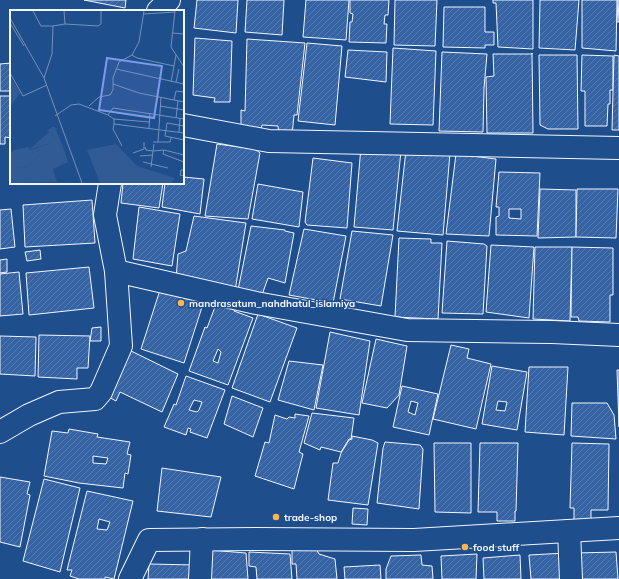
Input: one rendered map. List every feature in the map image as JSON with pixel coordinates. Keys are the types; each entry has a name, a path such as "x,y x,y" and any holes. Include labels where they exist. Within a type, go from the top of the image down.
{"street":[{"path":"159,10 170,0"},
{"path":"184,125 269,141 619,148"},
{"path":"0,432 30,414 59,402 95,399 101,392 121,346 116,272 105,215 110,184"},
{"path":"116,272 256,303 407,330 552,332 619,335"},
{"path":"130,579 149,540 414,540 619,528"},
{"path":"568,531 570,579"},
{"path":"200,579 202,539"}],"building":[{"path":"84,0 126,0 125,8"},
{"path":"197,0 238,0 236,33 194,28"},
{"path":"247,0 284,0 282,35 245,32"},
{"path":"306,0 349,0 346,40 303,37"},
{"path":"350,0 389,0 388,15 385,15 384,24 387,24 386,43 349,42 350,22 352,22 353,14 350,13"},
{"path":"395,0 437,0 435,46 394,45"},
{"path":"493,0 533,0 533,49 498,47 496,3 493,3"},
{"path":"540,0 579,0 575,50 539,48"},
{"path":"582,0 617,0 616,51 582,48"},
{"path":"618,0 619,22 617,22"},
{"path":"444,7 485,7 485,32 494,32 494,45 485,45 485,48 443,47"},
{"path":"195,38 232,41 230,102 214,102 215,98 193,95"},
{"path":"247,39 305,43 297,115 294,115 292,135 279,136 278,126 262,125 261,130 241,129 241,110 245,111"},
{"path":"307,43 342,46 335,125 298,121"},
{"path":"393,48 436,51 433,125 390,124"},
{"path":"348,50 387,52 386,82 345,77"},
{"path":"442,52 487,54 484,88 483,132 439,131"},
{"path":"532,53 533,133 487,133 486,77 494,76 493,54"},
{"path":"539,55 577,55 578,129 548,129 540,125"},
{"path":"582,55 613,56 613,90 610,90 607,126 585,126 585,91 581,91"},
{"path":"614,55 619,56 619,130 612,130"},
{"path":"10,63 10,91 0,91 0,64"},
{"path":"0,96 10,96 10,138 5,137 5,144 0,144"},
{"path":"217,144 255,149 260,153 248,219 205,216"},
{"path":"361,147 401,151 393,230 354,227"},
{"path":"406,150 450,153 443,235 397,231"},
{"path":"456,154 496,159 489,236 446,234"},
{"path":"313,158 352,163 347,228 307,225 305,222"},
{"path":"499,172 540,173 537,236 496,235 496,217 499,216 499,207 496,207","holes":["509,209 521,209 521,219 509,218"]},
{"path":"184,177 204,179 200,214 162,207 165,184 184,184"},
{"path":"123,184 163,184 159,208 121,203"},
{"path":"258,184 303,192 299,227 252,219"},
{"path":"540,189 576,190 576,237 538,238"},
{"path":"577,189 618,189 616,238 576,237"},
{"path":"92,200 95,243 25,247 23,205"},
{"path":"139,207 180,214 172,266 133,259"},
{"path":"11,209 15,247 0,249 0,210"},
{"path":"194,216 246,223 235,291 176,279 178,254 186,251"},
{"path":"251,226 285,230 294,233 285,283 268,278 262,295 238,290"},
{"path":"304,229 346,236 333,303 289,295"},
{"path":"352,231 393,235 381,306 340,299"},
{"path":"399,238 431,239 431,243 442,243 438,319 395,317"},
{"path":"447,241 484,244 487,246 483,314 442,313"},
{"path":"491,245 534,247 529,318 486,312"},
{"path":"535,247 572,247 570,321 533,319"},
{"path":"572,247 613,248 613,295 610,295 610,322 579,321 578,317 571,317"},
{"path":"40,250 41,259 27,261 25,252"},
{"path":"7,259 7,272 0,273 0,260"},
{"path":"89,267 94,308 29,315 26,273"},
{"path":"19,272 23,314 0,316 0,274"},
{"path":"160,290 203,304 184,363 141,349"},
{"path":"218,299 236,306 234,311 253,318 228,385 189,371 205,327 207,328","holes":["218,349 221,352 218,363 213,361"]},
{"path":"258,314 297,328 270,402 232,388"},
{"path":"101,327 101,341 90,341 92,328"},
{"path":"330,332 370,341 359,415 316,408"},
{"path":"39,335 90,336 88,368 77,368 77,379 38,377"},
{"path":"0,336 36,337 35,376 0,374"},
{"path":"376,339 407,346 399,395 387,408 362,403"},
{"path":"451,345 469,349 467,358 491,364 476,429 433,419"},
{"path":"125,348 178,374 162,412 120,392 116,401 103,394"},
{"path":"289,361 323,365 314,410 278,400"},
{"path":"492,366 527,372 517,430 482,424","holes":["498,401 507,402 505,411 496,410"]},
{"path":"529,367 568,367 564,435 525,432"},
{"path":"617,370 619,370 619,427"},
{"path":"186,376 225,390 207,438 190,432 191,429 188,428 186,435 164,427 174,404 176,405","holes":["194,400 202,402 197,412 189,410"]},
{"path":"402,386 438,394 429,435 393,427","holes":["411,401 418,403 415,415 408,412"]},
{"path":"232,396 263,408 253,437 224,424"},
{"path":"572,403 607,403 614,415 616,439 571,436"},
{"path":"312,413 354,418 351,439 349,439 341,452 321,447 320,450 304,443"},
{"path":"295,414 309,416 299,452 303,454 294,489 255,476 265,442 269,443 275,415 287,419 289,417 295,418"},
{"path":"69,429 98,434 97,437 130,442 127,454 131,455 128,474 125,473 123,488 79,483 44,476 52,431 68,433","holes":["93,456 108,458 106,464 93,463"]},
{"path":"352,436 372,440 378,443 368,505 328,500 333,463 338,463 341,453 349,440 352,439"},
{"path":"385,442 420,445 423,449 419,509 377,503 383,448"},
{"path":"434,443 471,443 471,513 435,512"},
{"path":"480,443 518,443 515,521 497,521 497,512 478,512"},
{"path":"572,443 609,444 608,510 591,510 591,521 574,520 574,508 570,508"},
{"path":"162,468 221,477 211,517 157,511"},
{"path":"0,477 30,482 27,494 30,495 20,547 0,542"},
{"path":"44,479 80,488 60,572 23,561"},
{"path":"87,491 133,501 114,579 105,577 105,579 79,579 70,576 72,570 67,570","holes":["99,519 110,522 107,530 97,529"]},
{"path":"353,508 368,509 367,525 352,524"},
{"path":"314,545 319,554 335,559 337,579 297,579 296,564 292,564 292,547"},
{"path":"209,550 246,553 248,579 205,579"},
{"path":"249,552 290,554 292,579 257,579 256,567 249,566"},
{"path":"616,552 618,579 577,579 576,553"},
{"path":"566,553 568,579 531,579 529,555"},
{"path":"477,554 476,579 442,579 441,556"},
{"path":"421,555 422,565 432,566 433,579 386,579 386,569 391,556"},
{"path":"520,555 521,579 484,579 483,558"},
{"path":"149,564 196,565 197,579 148,579"},
{"path":"380,565 381,579 345,579 344,567"}],"place":[{"name":"mandrasatum_nahdhatul_islamiya","path":"181,303"},
{"name":"trade-shop","path":"276,517"},
{"name":"food stuff","path":"465,547"}]}
